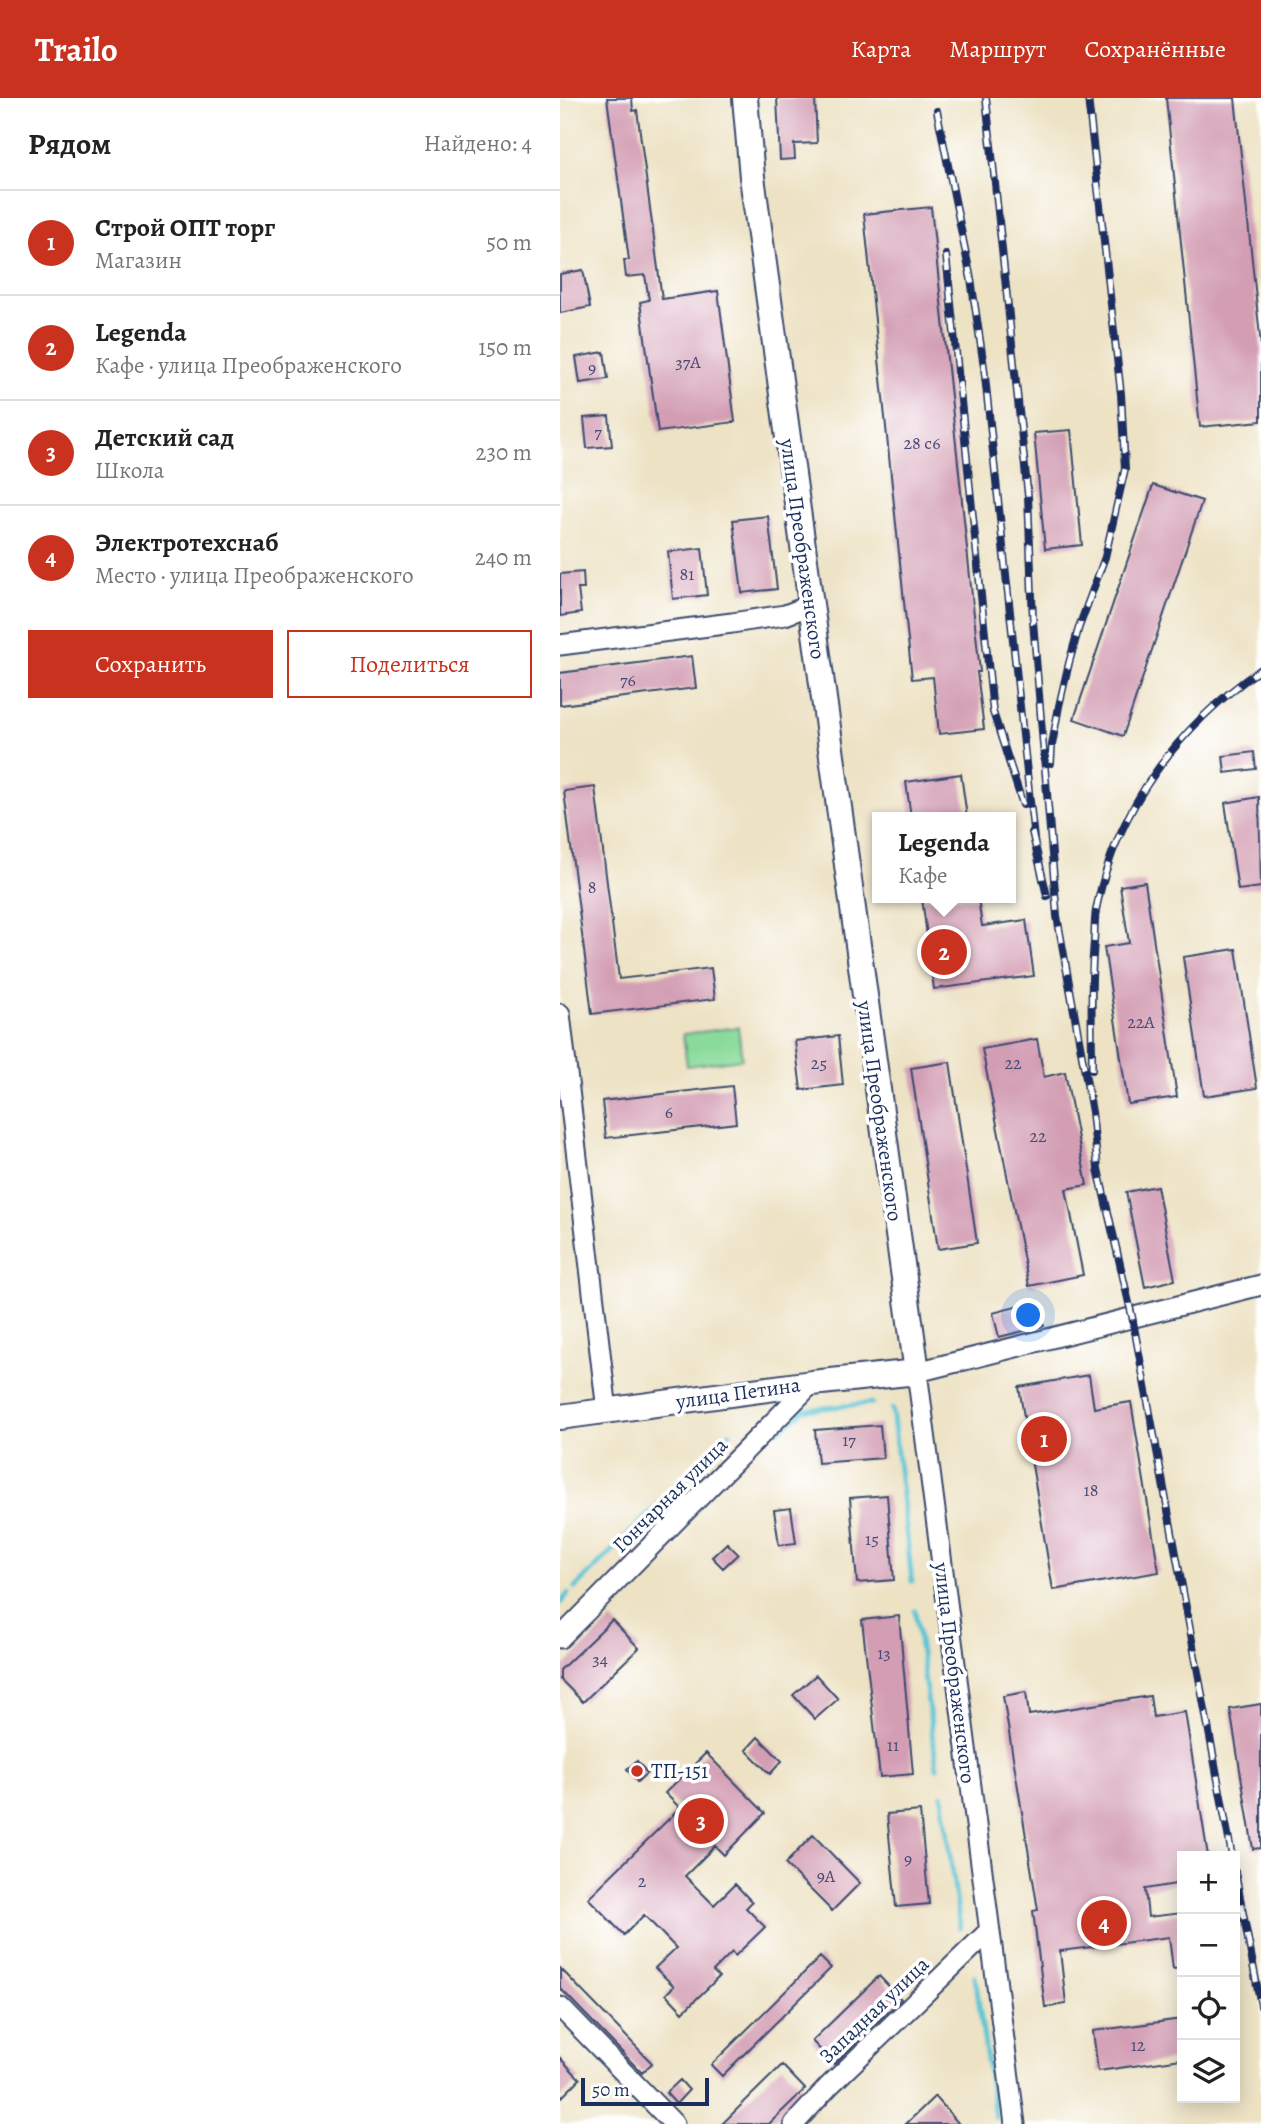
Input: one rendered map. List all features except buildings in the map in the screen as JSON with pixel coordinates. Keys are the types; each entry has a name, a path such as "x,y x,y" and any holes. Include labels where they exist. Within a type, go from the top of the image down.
{"street":[{"name":"улица Преображенского","path":"745,98 752,177 916,1372 1015,2124"},
{"path":"560,645 732,624 785,615 811,605"},
{"path":"560,1014 607,1411"},
{"path":"916,1372 1261,1285"},
{"name":"улица Петина","path":"560,1417 812,1383 916,1372"},
{"name":"Гончарная улица","path":"560,1638 812,1383"},
{"name":"Западная улица","path":"794,2124 829,2086 989,1931"},
{"path":"560,2007 674,2124"}],"green space":[{"path":"738,1027 742,1059 687,1066 683,1034"}],"waterway":[{"path":"779,1431 804,1410 872,1403"},
{"path":"892,1409 912,1581"},
{"path":"575,1588 730,1433"},
{"path":"560,1603 568,1594"},
{"path":"915,1611 937,1768"},
{"path":"942,1795 960,1928"},
{"path":"975,1976 995,2117"}],"railway":[{"path":"986,98 1028,496 1033,621 1057,916 1092,1112 1098,1169 1132,1316 1231,1851"},
{"path":"1051,763 1059,706 1069,663 1079,627 1105,557 1125,469 1121,394 1088,98"},
{"path":"937,111 971,279 984,367 1034,839"},
{"path":"946,255 993,712 1023,805"},
{"path":"1092,1070 1095,914 1120,834 1156,771 1179,743 1231,691 1261,669"},
{"path":"1032,832 1047,896"},
{"path":"1240,1898 1261,2006"}],"place":[{"name":"Legenda","path":"944,952"},
{"name":"Строй ОПТ торг","path":"1044,1439"},
{"name":"ТП-151","path":"637,1771"},
{"name":"Детский сад","path":"701,1821"},
{"name":"Электротехснаб","path":"1104,1923"}]}
